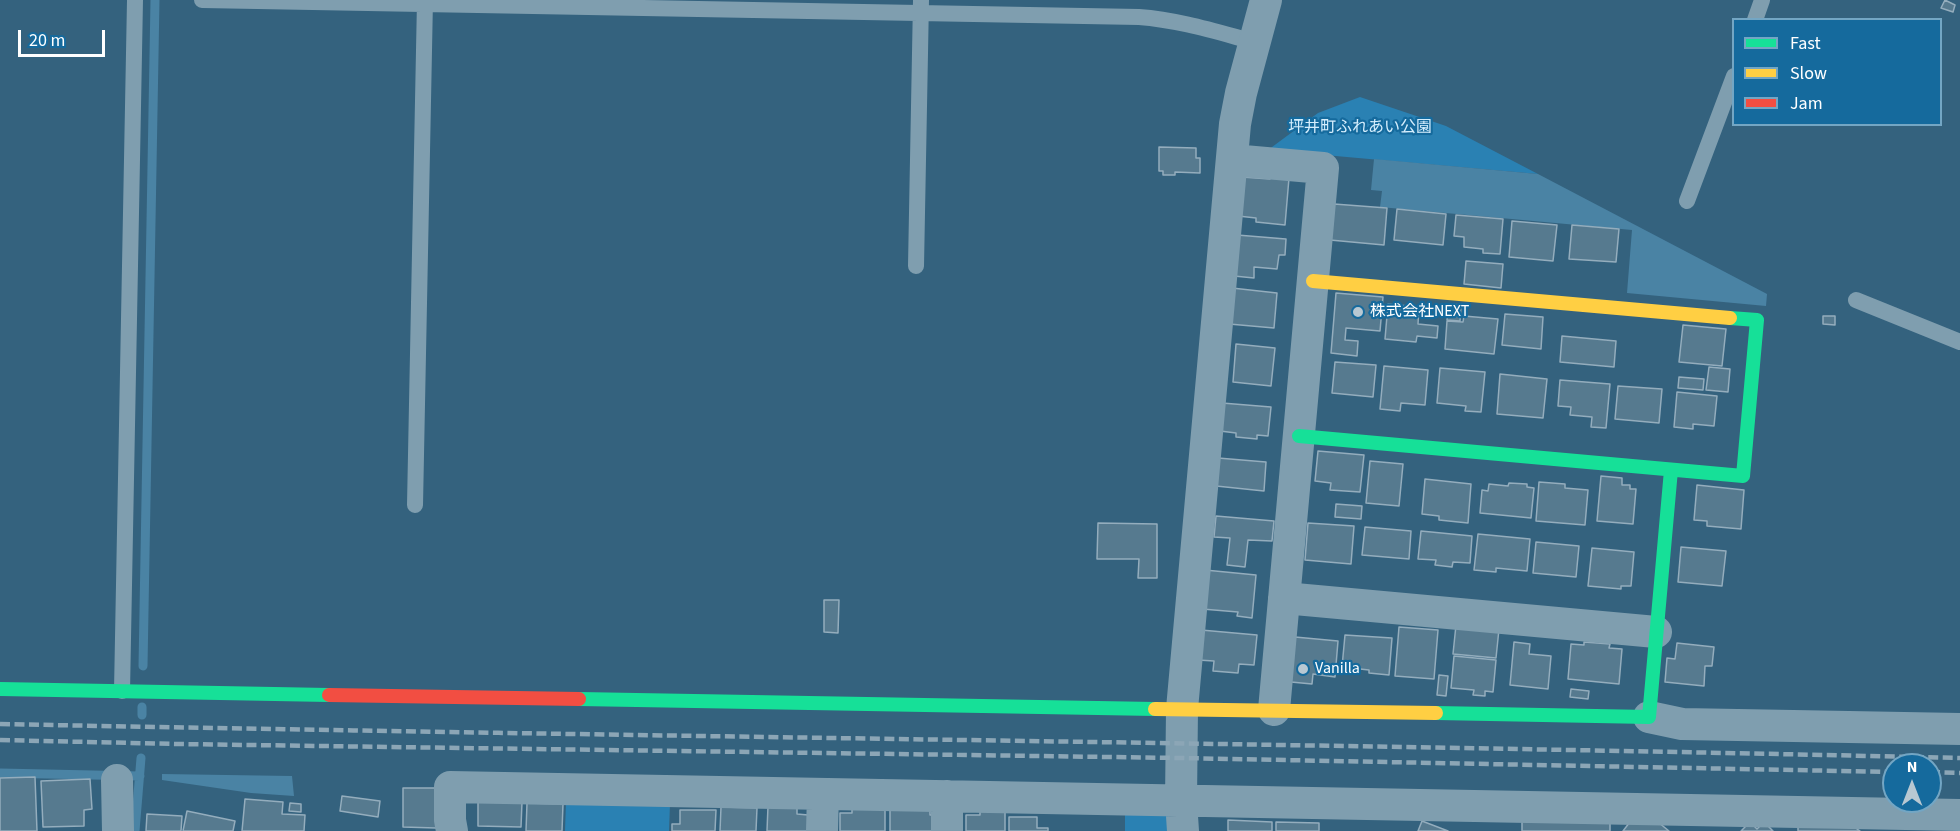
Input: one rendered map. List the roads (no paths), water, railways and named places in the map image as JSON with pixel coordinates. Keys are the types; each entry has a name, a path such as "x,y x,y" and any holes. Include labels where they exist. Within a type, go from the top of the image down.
{"street":[{"path":"1182,816 1182,709 1237,109 1266,0"},
{"path":"1232,160 1323,168 1274,710"},
{"path":"1299,436 1743,476 1757,320 1313,281"},
{"path":"1649,717 1671,470"},
{"path":"1284,598 1656,632"},
{"path":"0,689 1649,717 1682,724 1960,729"},
{"path":"117,780 118,831"},
{"path":"452,831 450,787 947,796 1182,816 1881,822 1960,815"},
{"path":"822,831 823,794"},
{"path":"947,796 947,831"}],"lane":[{"path":"122,691 135,0"},
{"path":"202,0 921,6 1165,19 1255,42"},
{"path":"1756,18 1762,0"},
{"path":"415,505 424,2"},
{"path":"916,266 921,6"},
{"path":"1687,201 1732,81"},
{"path":"1856,300 1960,342"}],"waterway":[{"path":"143,666 155,0"},
{"path":"142,707 142,715"},
{"path":"135,831 141,758"},
{"path":"0,773 140,776"}],"railway":[{"path":"0,724 1960,758"},
{"path":"0,740 1181,758 1882,772"},
{"path":"1942,772 1960,773"}],"place":[{"name":"株式会社NEXT","path":"1358,312"},
{"name":"Vanilla","path":"1303,669"}],"park label":[{"name":"坪井町ふれあい公園","path":"1360,128"}]}
